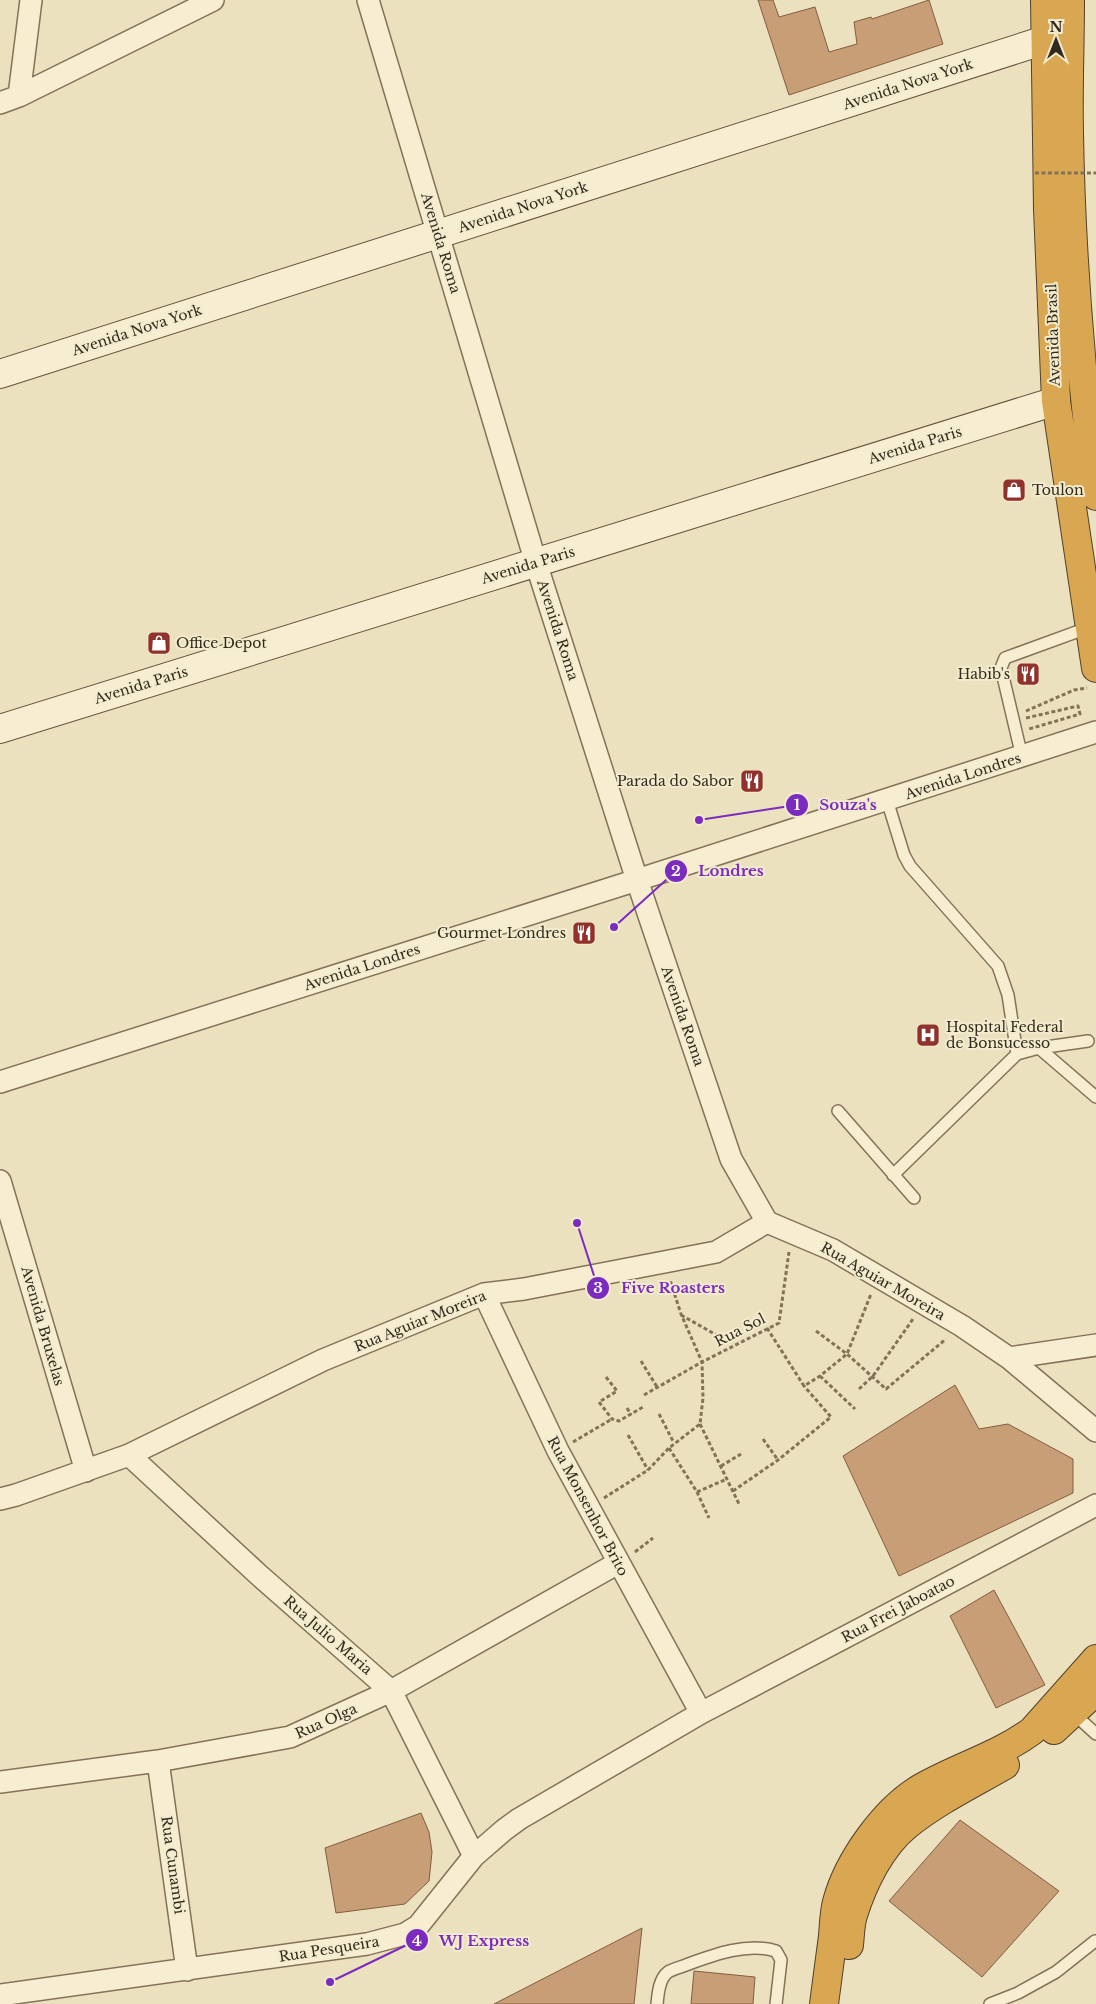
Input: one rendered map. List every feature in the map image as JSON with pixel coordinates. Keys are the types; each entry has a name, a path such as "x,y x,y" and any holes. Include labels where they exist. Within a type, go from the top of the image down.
{"highway":[{"name":"Avenida Brasil","path":"1046,0 1048,209 1056,401 1096,668"},
{"name":"Avenida Brasil","path":"1070,0 1069,133 1075,268 1084,401 1096,496"},
{"path":"824,2004 837,1903 846,1878 873,1832 890,1814 918,1790 952,1771 996,1753 1032,1731 1096,1659"},
{"path":"842,2004 853,1916 870,1872 887,1847 906,1826 931,1808 1014,1759 1059,1727 1096,1691"}],"main road":[{"name":"Avenida Nova York","path":"0,374 1045,40"},
{"name":"Avenida Paris","path":"0,729 1056,401"}],"street":[{"path":"9,100 31,0"},
{"path":"9,100 213,0"},
{"name":"Avenida Roma","path":"368,0 536,563 636,880 731,1160 766,1222"},
{"name":"Avenida Londres","path":"0,1082 1096,732"},
{"name":"Avenida Bruxelas","path":"0,1181 86,1471"},
{"name":"Rua Aguiar Moreira","path":"0,1499 129,1455 323,1360 484,1294 524,1289 716,1252 766,1222 833,1250 962,1326 1009,1358 1096,1431"},
{"name":"Rua Monsenhor Brito","path":"484,1294 558,1451 590,1508 625,1558 701,1713"},
{"path":"1009,1358 1096,1344"},
{"name":"Rua Julio Maria","path":"129,1455 260,1576 391,1691 474,1856"},
{"name":"Rua Frei Jaboatao","path":"701,1713 1096,1505"},
{"name":"Rua Olga","path":"0,1782 158,1761 290,1737 391,1691 625,1558"},
{"name":"Rua Pesqueira","path":"0,1995 367,1944 405,1934 418,1926 474,1856 504,1830 519,1819 701,1713"},
{"name":"Rua Cunambi","path":"158,1761 187,1970"}],"lane":[{"path":"1028,755 1001,668 1002,662 1005,658 1090,627"},
{"path":"887,800 904,854 910,866 998,966 1008,994 1017,1054"},
{"path":"893,1175 1017,1054 1038,1048 1088,1041"},
{"path":"1038,1048 1096,1098"},
{"path":"838,1111 914,1198"},
{"path":"1073,1713 1096,1734"},
{"path":"990,2004 1018,1993 1056,1972 1095,1941"},
{"path":"657,2004 658,1990 668,1972 717,1953 732,1950 770,1949 776,1951 781,1960 776,2004"}],"path":[{"path":"1035,173 1096,173"},
{"path":"1020,714 1074,690"},
{"path":"1022,719 1078,706 1080,714 1027,730 1028,755"},
{"name":"Rua Sol","path":"644,1395 702,1362 779,1323 792,1233"},
{"path":"665,1263 681,1314 702,1362 703,1398 700,1424 740,1504"},
{"path":"804,1386 820,1376 847,1354 878,1276"},
{"path":"859,1389 873,1376 924,1303"},
{"path":"681,1314 720,1337"},
{"path":"816,1331 847,1354 886,1389 962,1326"},
{"path":"733,1491 778,1460 831,1417 804,1386 767,1328"},
{"path":"641,1360 657,1387"},
{"path":"820,1376 855,1409"},
{"path":"606,1377 617,1391 600,1402 612,1419 619,1421 643,1408"},
{"path":"627,1408 631,1415"},
{"path":"659,1414 674,1443"},
{"path":"558,1451 612,1419"},
{"path":"590,1508 648,1470 674,1443 700,1424"},
{"path":"628,1435 648,1470"},
{"path":"763,1439 778,1460"},
{"path":"669,1448 697,1492 709,1518"},
{"path":"721,1466 741,1454"},
{"path":"697,1492 728,1479"},
{"name":"Rua Monsenhor Brito","path":"625,1558 653,1538"}],"building":[{"path":"758,0 773,0 779,17 815,7 829,52 857,44 854,22 871,17 872,19 929,0 943,44 789,95"},
{"path":"955,1385 979,1429 1008,1424 1073,1459 1073,1493 899,1576 843,1456"},
{"path":"994,1590 1045,1685 996,1708 950,1616"},
{"path":"421,1813 429,1832 432,1852 429,1881 405,1904 336,1913 325,1848"},
{"path":"960,1820 1059,1891 982,1977 889,1901"},
{"path":"642,1928 634,2004 494,2004"},
{"path":"694,1971 755,1977 753,2004 691,2004"}],"place":[{"name":"Toulon","path":"1014,490"},
{"name":"Office Depot","path":"159,643"},
{"name":"Habib's","path":"1028,674"},
{"name":"Parada do Sabor","path":"752,781"},
{"name":"Souza's","path":"699,820"},
{"name":"Londres","path":"614,927"},
{"name":"Gourmet Londres","path":"584,933"},
{"name":"Hospital Federal de Bonsucesso","path":"928,1035"},
{"name":"Five Roasters","path":"577,1223"},
{"name":"WJ Express","path":"330,1982"}]}
